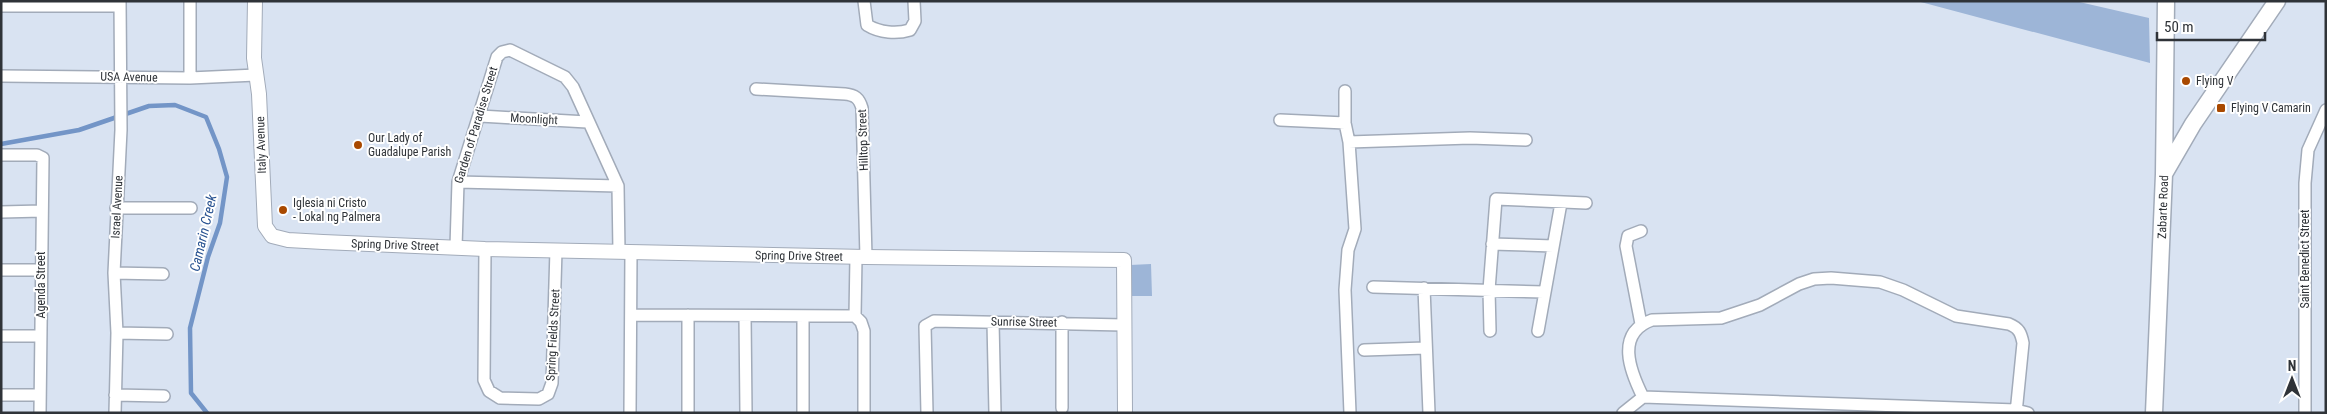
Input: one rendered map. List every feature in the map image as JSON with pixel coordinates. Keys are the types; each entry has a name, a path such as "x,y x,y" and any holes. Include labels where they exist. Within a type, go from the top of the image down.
{"main road":[{"name":"Zabarte Road","path":"2154,413 2164,174 2166,1"},
{"path":"2164,174 2193,124 2277,1"}],"street":[{"path":"190,1 190,78"},
{"name":"Italy Avenue","path":"255,1 254,58 257,75 265,226 272,236 288,240 323,242"},
{"path":"864,1 867,25 876,30 902,32 910,30 915,21 914,1"},
{"path":"1,6 120,4"},
{"name":"Israel Avenue","path":"115,413 117,333 114,273 121,130 120,4"},
{"name":"Garden of Paradise Street","path":"456,247 458,182 480,116 496,57 502,52 510,50 565,77 577,94 618,186 631,315 630,413"},
{"name":"USA Avenue","path":"1,76 190,78 257,75"},
{"name":"Hilltop Street","path":"756,89 845,94 853,95 860,100 862,108 861,257"},
{"path":"1345,91 1345,123 1349,142 1355,229 1348,250 1345,290 1350,413"},
{"name":"Saint Benedict Street","path":"2305,413 2305,183 2308,150 2326,110"},
{"name":"Moonlight","path":"480,116 588,122"},
{"path":"1280,120 1345,123"},
{"path":"1349,142 1470,138 1526,140"},
{"name":"Agenda Street","path":"1,155 37,155 43,158 40,413"},
{"path":"458,182 618,186"},
{"path":"1490,331 1492,244 1496,199 1586,202"},
{"path":"1538,331 1561,202"},
{"path":"116,208 191,208"},
{"path":"1,212 42,211"},
{"path":"1640,231 1628,236 1626,246 1641,324"},
{"name":"Spring Drive Street","path":"323,242 485,249 861,257 1124,260 1125,413"},
{"path":"1492,244 1553,246"},
{"name":"Spring Fields Street","path":"485,249 484,380 489,391 500,398 539,399 548,394 552,383 556,250"},
{"path":"856,316 861,257"},
{"path":"1,270 41,270"},
{"path":"114,273 163,274"},
{"path":"1623,413 1643,397 2020,412 2022,334 2016,327 2009,324 1956,316 1903,290 1880,282 1814,279 1799,284 1760,305 1721,318 1652,320 1641,324 1634,330 1628,356 1631,372 1643,397"},
{"path":"1374,287 1544,292"},
{"path":"1424,288 1429,413"},
{"path":"631,315 856,316 862,322 864,331 864,413"},
{"path":"688,315 688,413"},
{"path":"746,316 746,413"},
{"path":"803,316 803,413"},
{"name":"Sunrise Street","path":"927,413 925,326 934,320 1124,325"},
{"path":"993,322 994,413"},
{"path":"1062,322 1062,408"},
{"path":"117,333 167,334"},
{"path":"1,336 40,336"},
{"path":"1364,350 1425,348"},
{"path":"1,395 40,395"},
{"path":"115,395 164,396"}],"shaded area":[{"path":"1917,1 2075,1 2149,18 2150,63"},
{"path":"1151,264 1152,296 1129,296 1130,265"}],"waterway":[{"name":"Camarin Creek","path":"1,144 79,130 149,106 175,105 206,117 219,149 227,177 220,223 208,257 190,328 191,393 207,413"}],"place":[{"name":"Flying V","path":"2186,81"},
{"name":"Flying V Camarin","path":"2221,108"},
{"name":"Our Lady of Guadalupe Parish","path":"358,145"},
{"name":"Iglesia ni Cristo - Lokal ng Palmera","path":"283,210"}]}
